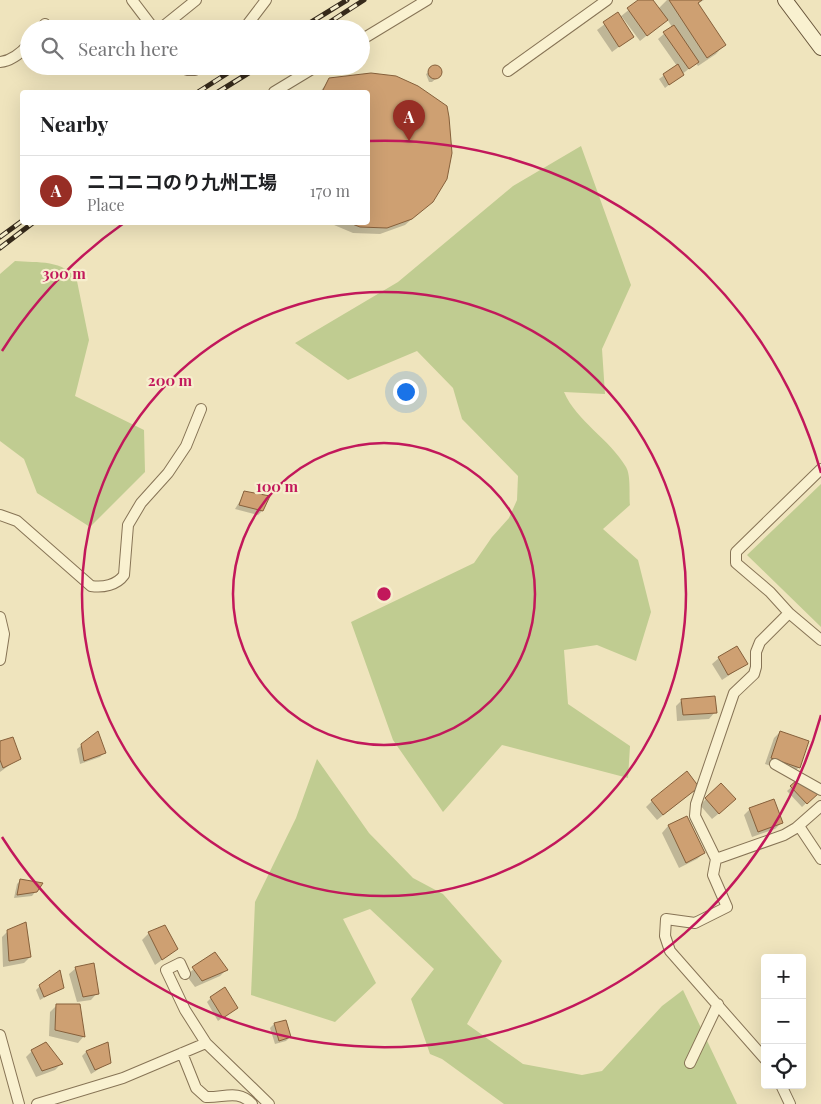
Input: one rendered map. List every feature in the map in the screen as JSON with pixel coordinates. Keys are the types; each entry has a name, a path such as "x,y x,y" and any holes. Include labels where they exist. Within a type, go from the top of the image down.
{"street":[{"path":"132,0 147,20"},
{"path":"171,20 196,0"},
{"path":"251,20 266,0"},
{"path":"370,34 426,0"},
{"path":"508,71 607,0"},
{"path":"785,0 821,48"},
{"path":"0,62 7,61 20,53"},
{"path":"277,90 302,75"},
{"path":"0,515 17,521 91,586 98,587 120,581 124,575 125,540 128,525 141,503 168,473 186,446 201,409"},
{"path":"821,469 736,552 736,563 770,592 788,613 821,640"},
{"path":"761,1054 670,951 665,936 666,919 694,923 727,908 713,875 716,859 695,816 696,804 734,693 754,674 756,652 760,642 788,613"},
{"path":"0,617 4,634 0,660"},
{"path":"775,764 821,790"},
{"path":"716,859 784,835 799,826 821,806"},
{"path":"799,826 821,859"},
{"path":"185,974 180,964 166,970 185,1010 206,1043 268,1104"},
{"path":"690,1063 718,1004"},
{"path":"0,1035 19,1104"},
{"path":"37,1104 123,1078 206,1043"},
{"path":"182,1053 196,1088 206,1097 236,1094 247,1098 252,1104"},
{"path":"783,1089 790,1104"}],"green space":[{"path":"581,146 631,285 602,349 605,394 564,392 577,412 611,447 628,471 630,505 603,529 638,560 651,612 636,661 597,645 564,650 568,704 630,746 628,778 502,745 443,812 393,740 351,622 474,563 492,537 509,518 517,500 518,476 462,419 453,388 417,351 348,380 295,343 398,282 513,186"},
{"path":"15,261 50,264 65,269 72,274 77,281 89,340 75,396 144,430 145,472 90,527 37,493 24,459 0,441 0,274"},
{"path":"821,484 821,627 747,555"},
{"path":"317,759 369,833 413,878 443,894 502,961 467,1024 523,1064 582,1075 602,1071 662,1006 683,990 737,1104 504,1104 442,1059 430,1054 411,999 434,969 370,909 343,919 376,983 335,1022 251,995 255,902 296,818"}],"building":[{"path":"638,0 653,0 668,20 647,36 627,8"},
{"path":"669,0 702,0 698,3 726,45 707,58"},
{"path":"618,12 634,37 619,47 603,22"},
{"path":"674,25 699,62 689,69 663,32"},
{"path":"678,64 684,75 669,85 663,74"},
{"path":"435,65 440,67 442,72 440,77 435,79 430,77 428,72 430,67"},
{"path":"370,73 396,76 418,86 447,106 449,117 452,153 447,179 433,202 412,219 387,228 360,227 355,225 370,225 370,90 323,90 329,78 370,75"},
{"path":"244,491 270,496 263,511 239,505"},
{"path":"737,646 748,664 728,675 718,657"},
{"path":"715,696 717,713 683,715 681,699"},
{"path":"98,731 106,753 84,761 81,744"},
{"path":"780,731 809,741 800,768 771,758"},
{"path":"13,737 21,759 3,768 0,760 0,741"},
{"path":"687,771 699,787 663,815 651,800"},
{"path":"803,775 819,793 807,804 790,786"},
{"path":"721,783 736,799 719,814 705,798"},
{"path":"774,799 783,823 758,832 749,808"},
{"path":"687,816 705,853 686,863 668,825"},
{"path":"20,879 43,883 37,892 17,895"},
{"path":"26,922 31,957 9,961 7,930"},
{"path":"165,925 178,949 162,960 148,932"},
{"path":"215,952 228,970 202,981 192,967"},
{"path":"94,963 99,994 83,997 75,967"},
{"path":"60,970 64,988 44,997 39,985"},
{"path":"225,987 238,1008 223,1018 210,997"},
{"path":"56,1004 80,1004 85,1037 55,1030"},
{"path":"286,1020 291,1037 279,1041 274,1023"},
{"path":"46,1042 63,1064 42,1071 31,1050"},
{"path":"108,1042 111,1063 95,1070 86,1051"}],"railway":[{"path":"315,20 347,0"},
{"path":"333,20 364,0"},
{"path":"201,90 225,75"},
{"path":"221,90 245,75"},
{"path":"0,237 20,222"},
{"path":"0,248 30,225"}],"place":[{"name":"ニコニコのり九州工場","path":"409,141"}]}
